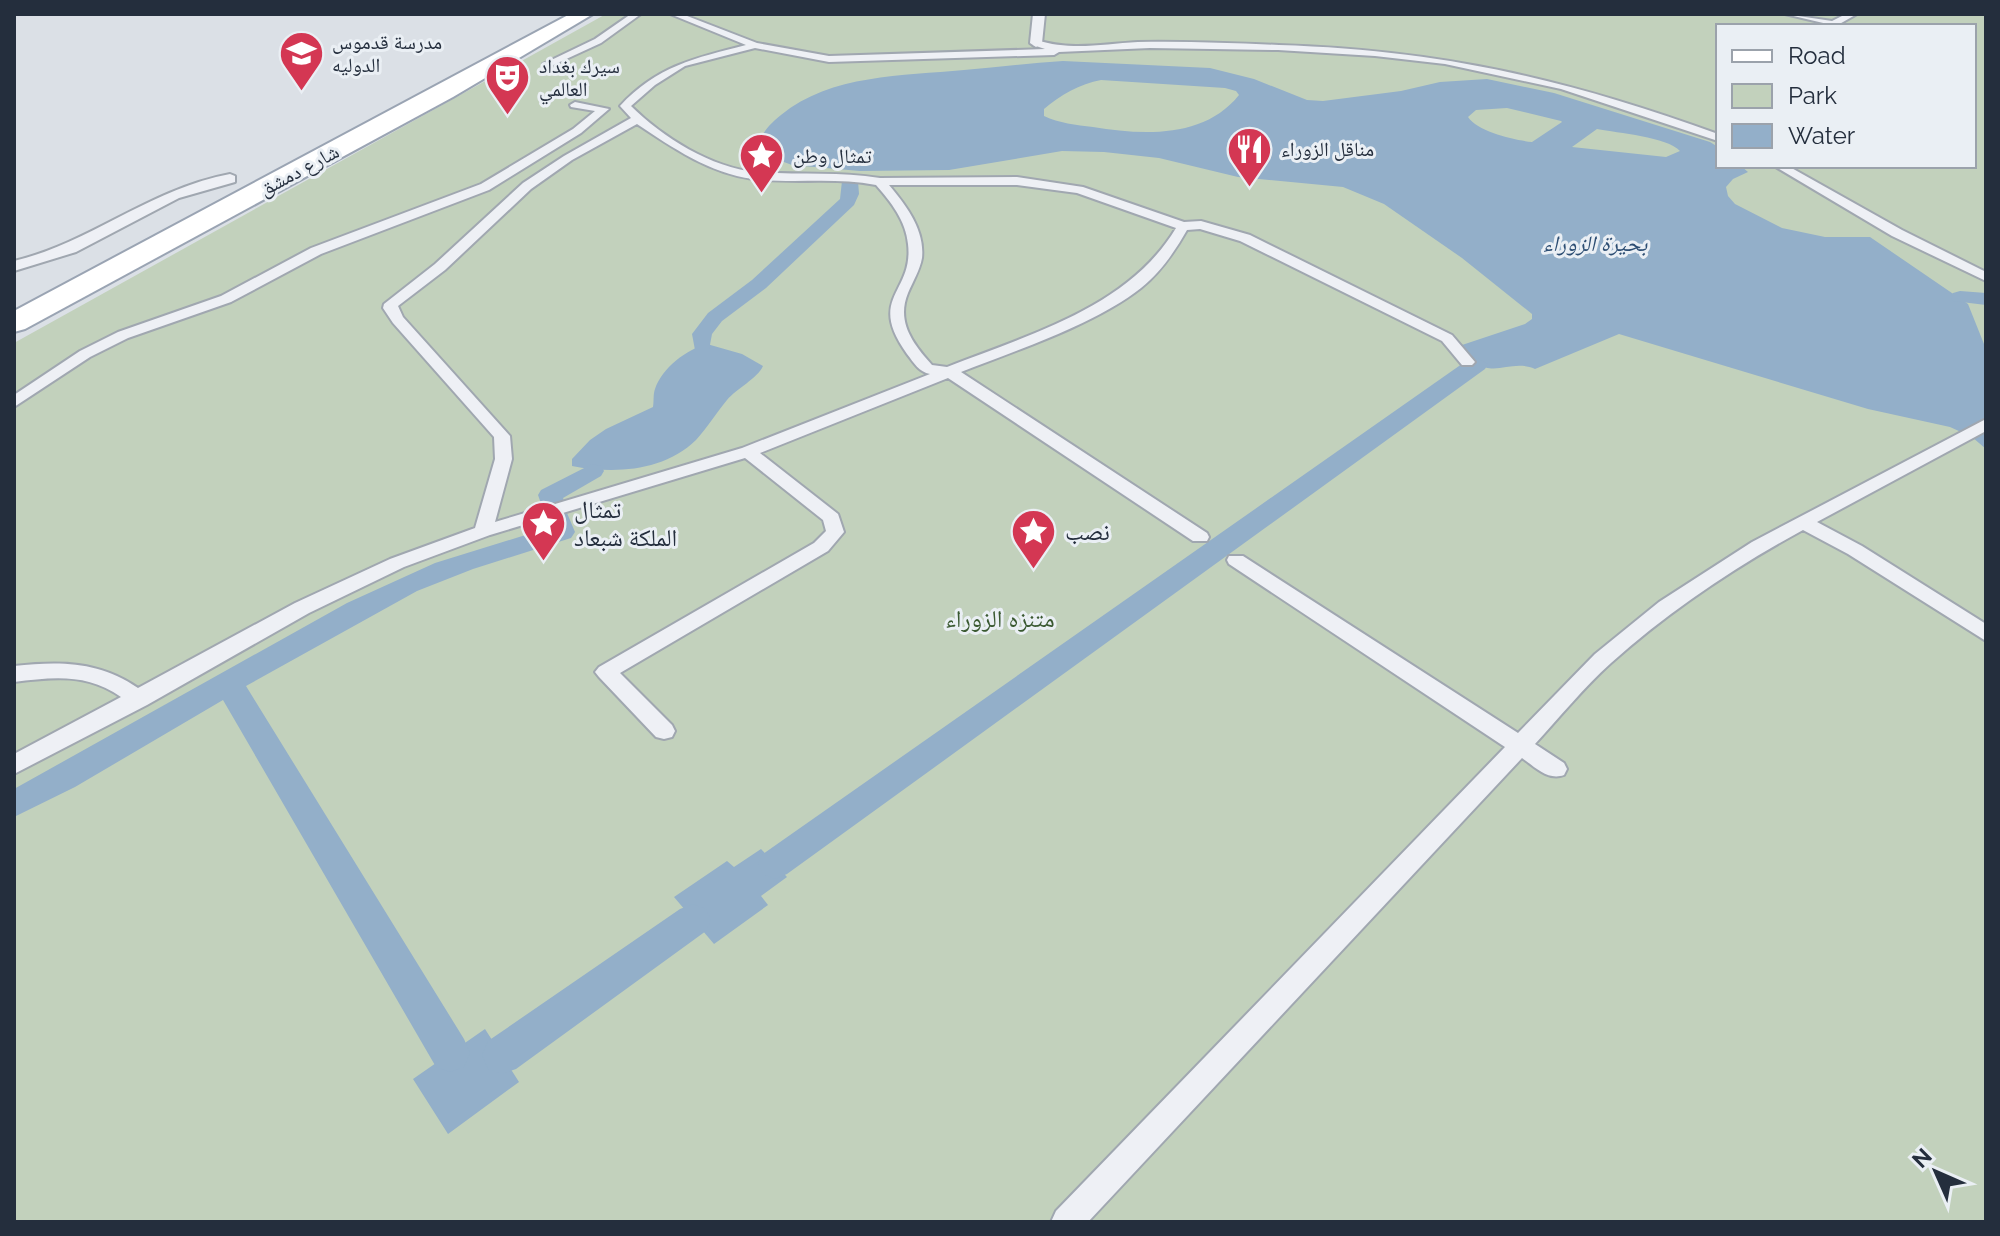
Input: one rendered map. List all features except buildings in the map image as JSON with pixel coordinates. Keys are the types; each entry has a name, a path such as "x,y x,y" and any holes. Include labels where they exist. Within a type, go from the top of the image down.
{"main road":[{"name":"شارع دمشق","path":"14,323 217,214 476,63 551,14"},
{"name":"شارع دمشق","path":"336,124 584,14"},
{"name":"شارع دمشق","path":"14,291 255,165"},
{"path":"183,204 175,213 184,219 217,214"},
{"path":"115,239 150,233 161,244"}],"street":[{"path":"548,64 598,41 637,14"},
{"path":"674,14 755,45 839,60 1028,54 1149,45 1406,56 1548,85 1659,116 1716,137"},
{"path":"1028,54 1038,44 1039,14"},
{"path":"1789,14 1833,24 1853,14"},
{"path":"1038,44 1060,51"},
{"path":"575,105 604,109 625,106 651,83 682,64 755,45"},
{"path":"625,106 638,119 701,159 743,174 776,178 858,178 880,182 988,180 1051,184 1098,196 1183,226 1201,225 1272,249 1447,338 1467,362"},
{"path":"14,402 85,354 123,335 240,293 340,241 472,194 577,131 604,109"},
{"path":"484,531 485,510 505,459 502,436 398,320 390,308 391,304 440,267 527,186 568,158 638,119"},
{"path":"1783,168 1897,233 1986,277"},
{"path":"14,266 56,253 181,190 230,179"},
{"path":"880,182 905,214 916,248 914,264 896,309 898,323 911,349 927,369 950,372 1200,537"},
{"path":"14,765 354,582 484,531 748,452 1066,325 1124,294 1157,266 1183,226"},
{"path":"1067,1222 1602,659 1666,607 1722,569 1802,522 1986,424"},
{"path":"664,731 606,672 821,547 835,532 832,518 748,452"},
{"path":"1802,522 1855,550 1986,634"},
{"path":"1236,560 1556,769"},
{"path":"14,674 83,670 101,674 139,699"}],"green space":[{"name":"متنزه الزوراء","path":"606,14 1986,14 1986,1222 14,1222 14,343"}],"water":[{"name":"بحيرة الزوراء","path":"1063,61 1210,68 1254,79 1307,100 1323,101 1401,91 1440,82 1487,79 1554,93 1710,142 1716,146 1716,168 1743,168 1748,172 1733,179 1726,187 1728,196 1735,204 1782,228 1825,237 1870,237 1968,304 1986,349 1986,449 1972,437 1950,427 1868,409 1619,334 1535,369 1525,366 1480,366 1461,348 1462,345 1525,324 1532,319 1532,314 1462,258 1384,204 1343,187 1238,177 1159,158 1104,152 1062,151 949,170 860,171 792,165 765,155 760,150 763,135 769,126 801,102 845,84 892,76","holes":["1101,80 1225,88 1239,95 1225,109 1208,120 1171,130 1112,130 1044,116 1044,109 1064,95","1507,108 1561,121 1562,122 1532,142 1497,134 1480,127 1468,117 1476,110","1597,129 1654,139 1680,151 1666,157 1572,147"]},
{"path":"707,344 742,354 763,366 727,400 696,440 668,459 637,468 604,470 572,466 572,459 590,440 653,407 658,381 669,367 684,355"},
{"path":"761,849 787,877 761,896 768,905 714,944 674,897 727,861 734,867"},
{"path":"485,1029 519,1082 448,1134 413,1079"}],"waterway":[{"path":"702,346 702,334 715,317 759,284 848,201 850,181"},
{"path":"1960,297 1986,299"},
{"path":"775,864 1477,364"},
{"path":"553,506 550,495 592,471"},
{"path":"229,683 307,637 407,585 464,562 562,532 558,519"},
{"path":"14,804 113,751 229,683"},
{"path":"229,683 450,1053"},
{"path":"502,1055 693,920"}],"place":[{"name":"مدرسة قدموس الدوليه","path":"301,93"},
{"name":"سيرك بغداد العالمي","path":"508,117"},
{"name":"مناقل الزوراء","path":"1250,188"},
{"name":"تمثال وطن","path":"762,195"},
{"name":"تمثال الملكة شبعاد","path":"543,562"},
{"name":"نصب","path":"1034,570"}]}
